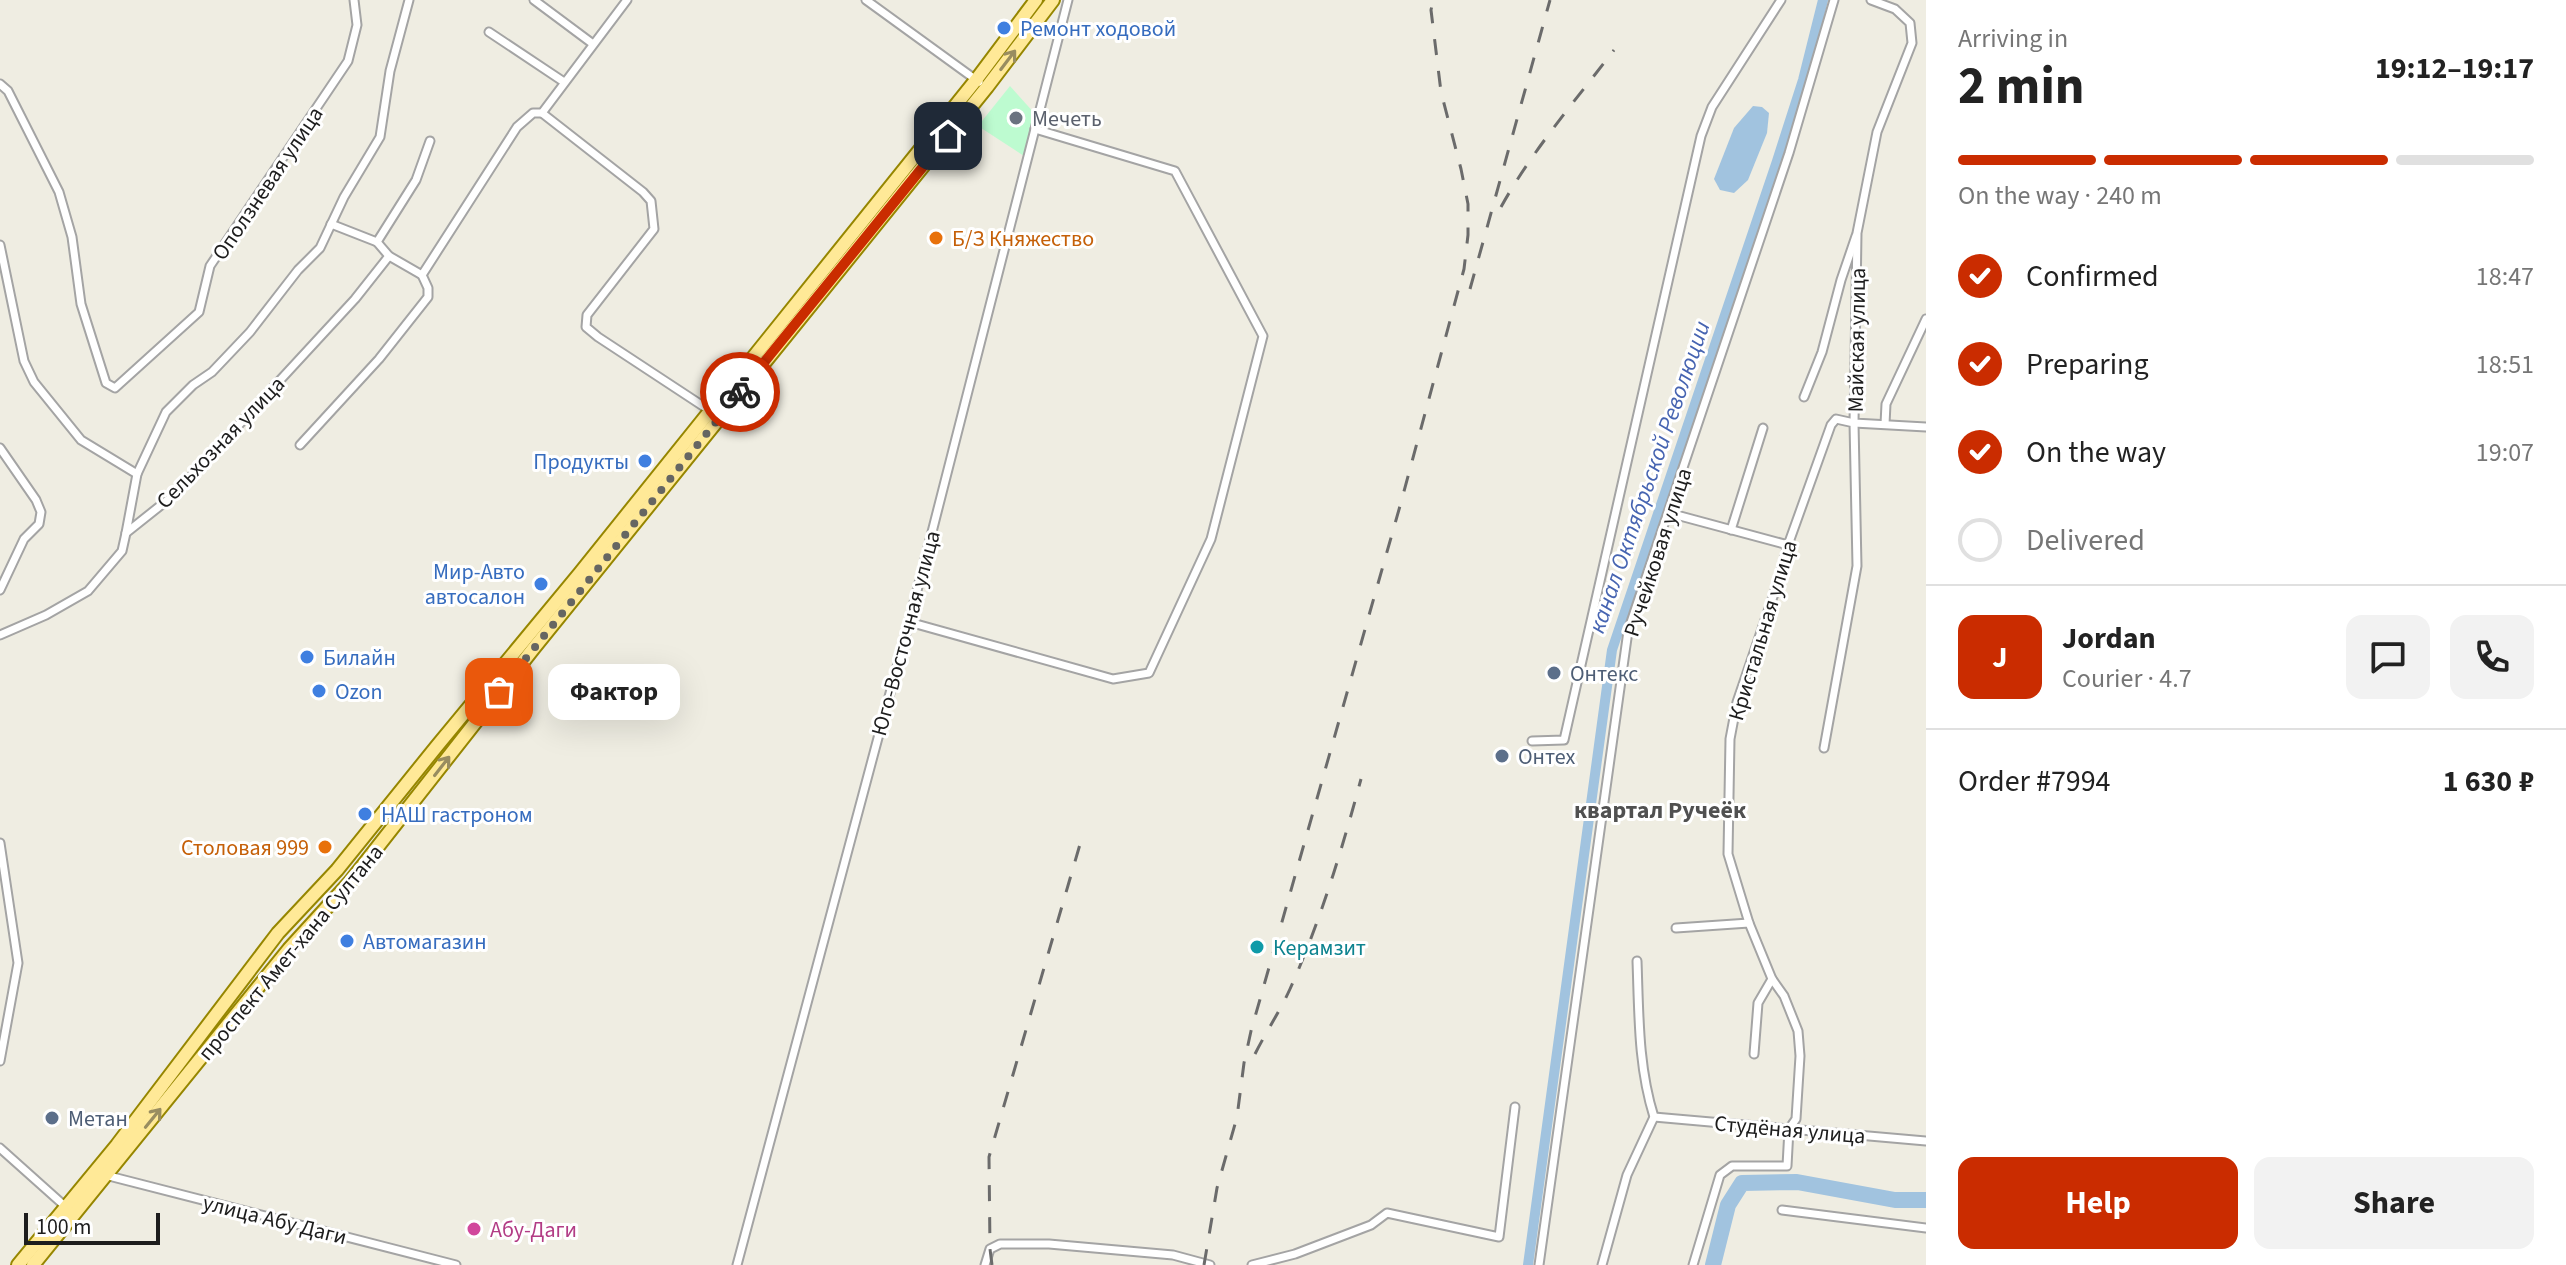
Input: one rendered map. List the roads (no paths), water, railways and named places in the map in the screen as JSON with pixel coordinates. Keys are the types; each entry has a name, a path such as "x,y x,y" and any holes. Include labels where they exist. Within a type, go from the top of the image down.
{"main road":[{"path":"981,84 1036,0"},
{"name":"проспект Амет-хана Султана","path":"33,1265 102,1171 289,949 350,882 714,414 981,84 1053,0"},
{"path":"102,1171 278,933 337,870 714,414"},
{"path":"18,1265 70,1211"}],"street":[{"name":"Оползневая улица","path":"0,84 8,91 59,192 72,237 81,304 106,383 115,388 199,312 210,266 348,61 357,25 354,0"},
{"path":"126,533 137,474 166,412 193,385 212,372 250,332 298,270 320,248 380,137 390,71 409,0"},
{"path":"534,0 593,44"},
{"path":"542,113 627,0"},
{"path":"866,0 981,84"},
{"name":"Юго-Восточная улица","path":"737,1265 909,622 1068,0"},
{"path":"1532,741 1564,740 1701,136 1712,107 1781,0"},
{"name":"Ручейковая улица","path":"1539,1265 1628,631 1784,168 1834,0"},
{"name":"Майская улица","path":"1804,397 1822,352 1857,233 1877,132 1912,43 1910,23 1895,9 1871,0"},
{"path":"489,32 564,82"},
{"path":"422,275 517,127 533,113 542,113 651,201 654,229 587,315 586,327 714,414"},
{"path":"909,622 1113,679 1149,673 1215,525 1263,336 1175,171 1035,129"},
{"path":"377,242 416,180 430,141"},
{"path":"300,445 379,359 428,297 422,275 389,256 377,242 331,224"},
{"name":"Майская улица","path":"1857,233 1854,423 1926,427"},
{"path":"0,245 24,361 34,382 81,440 137,474"},
{"name":"Сельхозная улица","path":"0,635 46,615 88,591 122,551 126,533 175,494 355,299 389,256"},
{"path":"1885,424 1886,404 1926,319"},
{"name":"Кристальная улица","path":"1693,1265 1720,1175 1732,1166 1787,1166 1789,1129 1796,1119 1800,1056 1798,1031 1749,923 1728,854 1730,739 1737,702 1831,425 1836,419 1854,423"},
{"path":"1824,748 1857,566 1854,423"},
{"path":"1731,530 1763,428"},
{"path":"0,448 41,512 39,524 24,539 0,590"},
{"path":"1669,513 1788,545"},
{"path":"0,843 18,963 0,1061"},
{"path":"1676,928 1749,923"},
{"path":"1602,1265 1627,1175 1654,1117 1646,1090 1640,1046 1637,961"},
{"path":"1754,1054 1758,1003 1772,979"},
{"path":"1252,1265 1295,1254 1371,1225 1387,1213 1499,1237 1515,1107"},
{"name":"Студёная улица","path":"1654,1117 1926,1141"},
{"path":"0,1138 1,1149 70,1211"},
{"name":"улица Абу Даги","path":"102,1171 456,1265"},
{"path":"1782,1210 1926,1228"},
{"path":"985,1265 990,1249 1000,1244 1049,1244 1173,1255 1210,1265"}],"water":[{"path":"1753,106 1762,107 1769,113 1767,133 1748,180 1734,193 1720,190 1714,179 1734,128"}],"waterway":[{"name":"канал Октябрьской Революции","path":"1528,1265 1612,650 1777,161 1803,80 1823,0"},
{"path":"1713,1265 1728,1205 1742,1183 1797,1182 1895,1200 1926,1200"}],"railway":[{"path":"1204,1265 1217,1188 1237,1117 1251,1031 1464,269 1468,204 1441,92 1431,10 1433,0"},
{"path":"1470,289 1550,0"},
{"path":"1501,207 1540,146 1614,50"},
{"path":"1255,1054 1301,964 1321,912 1361,779"},
{"path":"992,1265 989,1157 1083,834"}],"place":[{"name":"Ремонт ходовой","path":"1004,28"},
{"name":"Мечеть","path":"1016,118"},
{"name":"Б/З Княжество","path":"936,238"},
{"name":"Продукты","path":"645,461"},
{"name":"Мир-Авто автосалон","path":"541,584"},
{"name":"Билайн","path":"307,657"},
{"name":"Онтекс","path":"1554,673"},
{"name":"Ozon","path":"319,691"},
{"name":"Фактор","path":"499,692"},
{"name":"Онтех","path":"1502,756"},
{"name":"НАШ гастроном","path":"365,814"},
{"name":"Столовая 999","path":"325,847"},
{"name":"Автомагазин","path":"347,941"},
{"name":"Керамзит","path":"1257,947"},
{"name":"Метан","path":"52,1118"},
{"name":"Абу-Даги","path":"474,1229"}],"district":[{"name":"квартал Ручеёк","path":"1660,810"}]}
